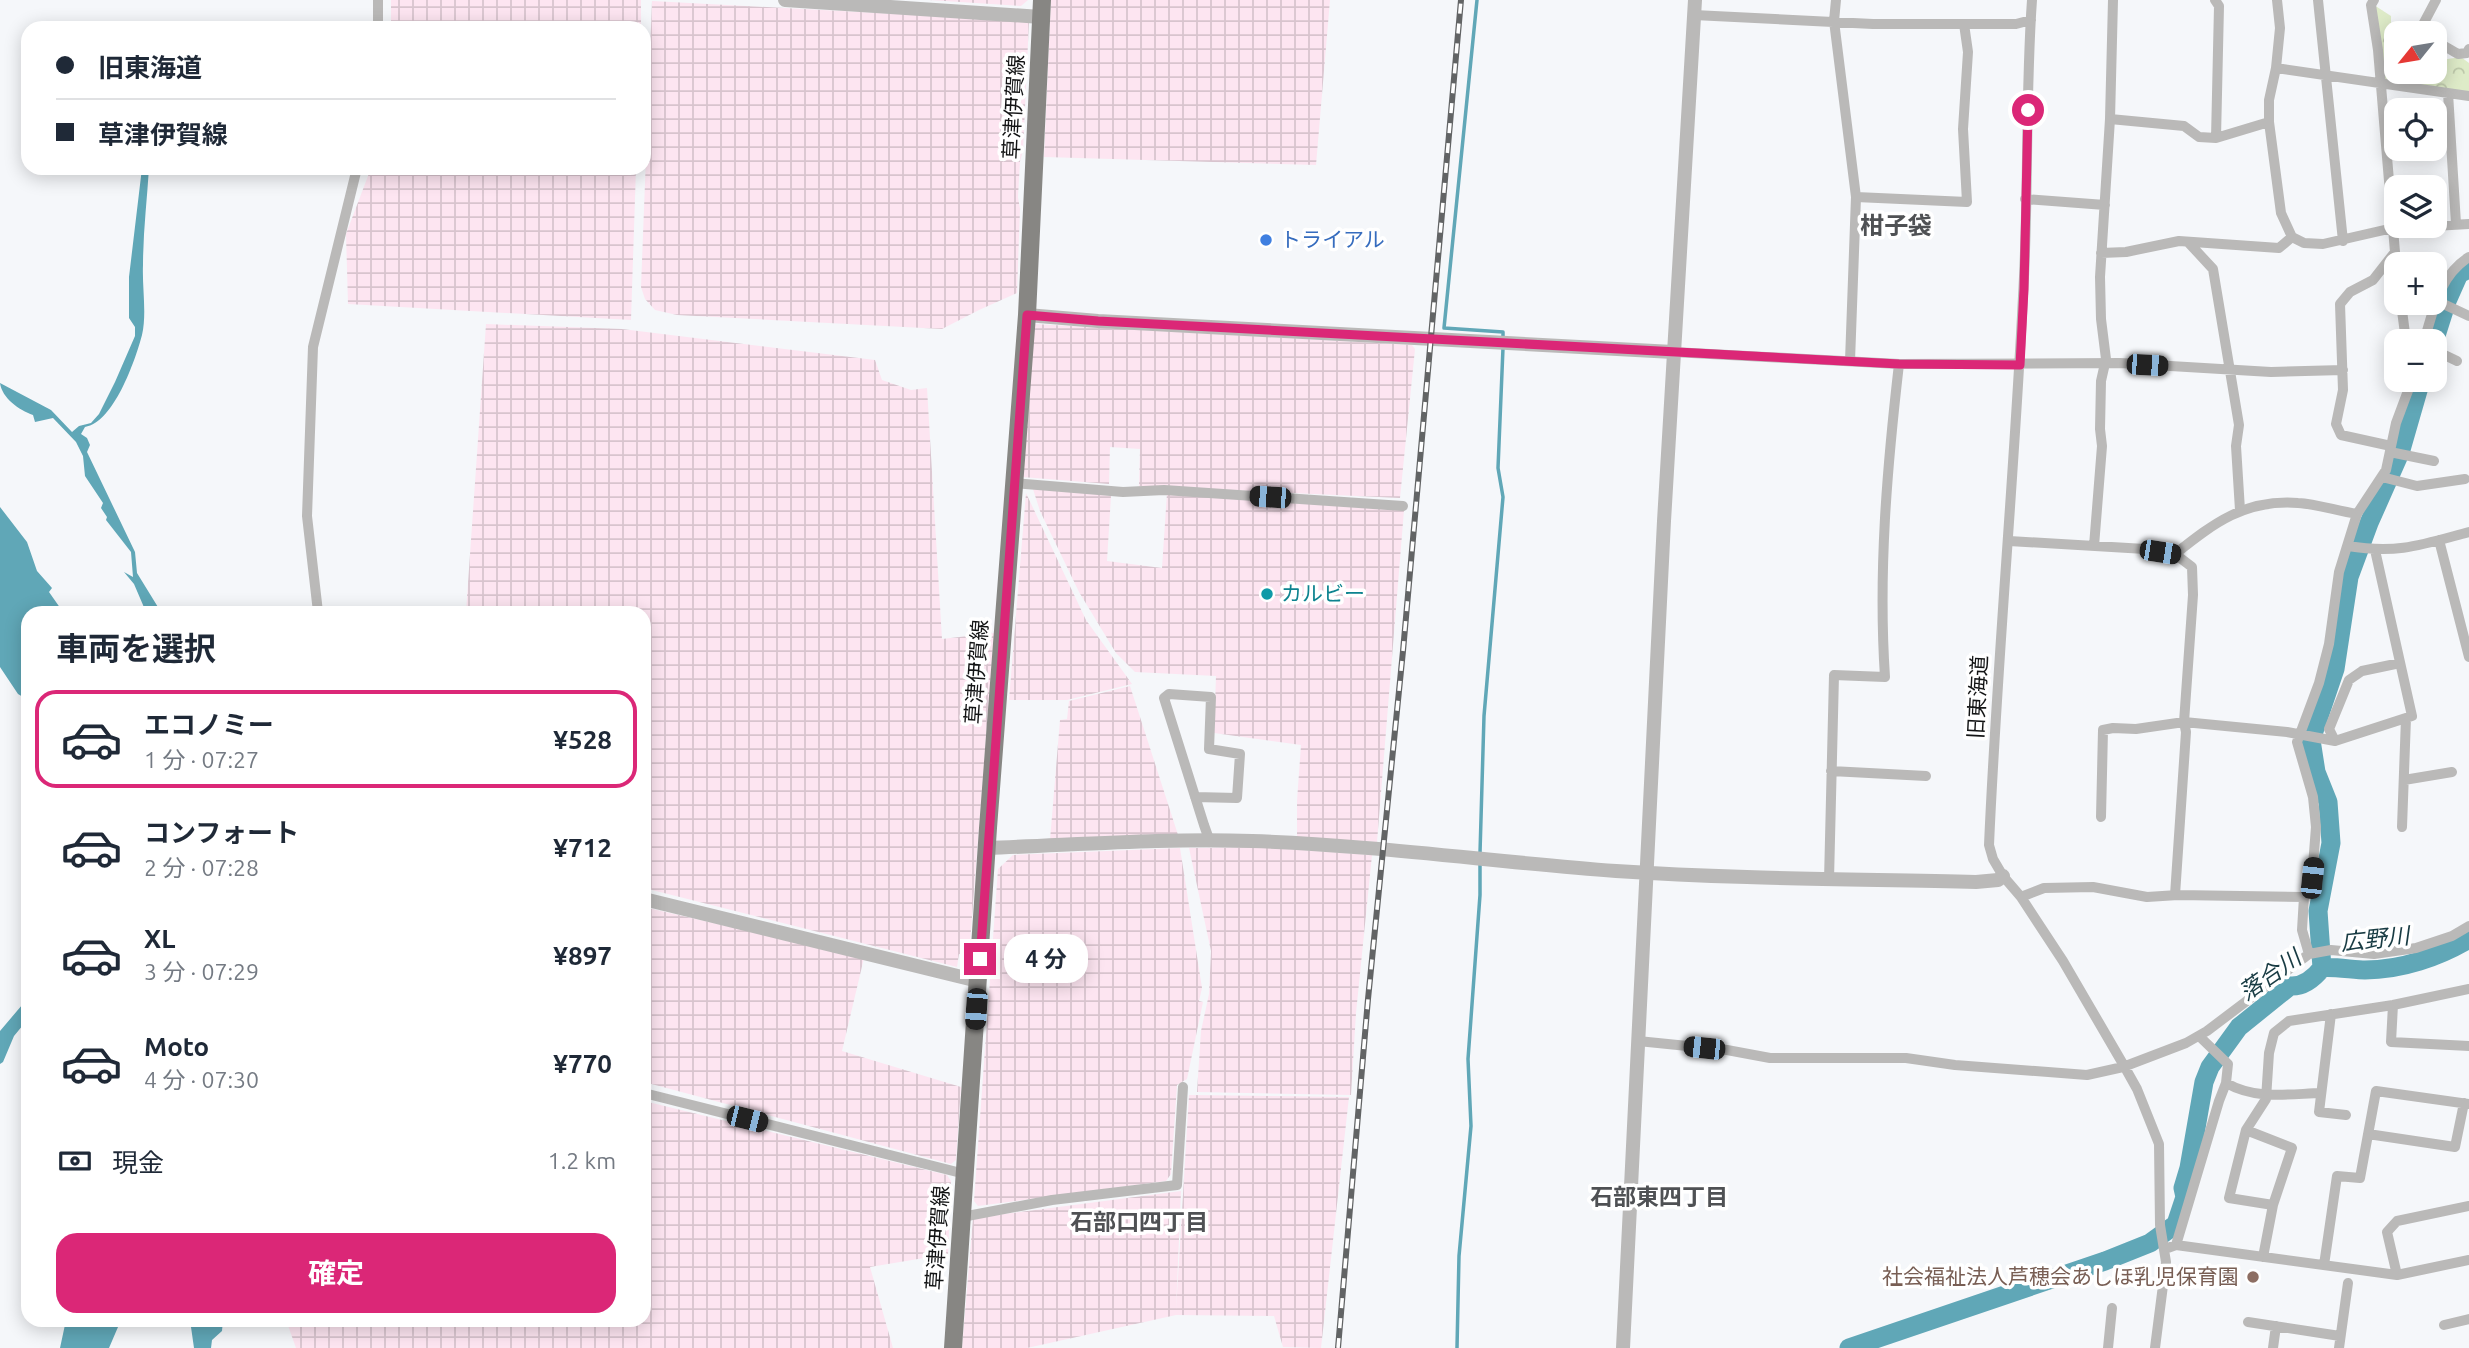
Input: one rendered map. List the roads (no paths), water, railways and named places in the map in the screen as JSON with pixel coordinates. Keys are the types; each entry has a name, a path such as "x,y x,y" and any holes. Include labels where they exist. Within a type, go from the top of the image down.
{"main road":[{"name":"草津伊賀線","path":"953,1348 1027,315 1041,8"}],"street":[{"path":"378,0 378,21"},
{"path":"785,0 1041,8"},
{"path":"1836,0 1834,21 1856,197 1850,361"},
{"name":"旧東海道","path":"2032,0 2028,53 2020,365 1999,651 1989,845 1993,859 2003,876 2021,897 2063,961 2137,1089 2159,1144 2160,1225 2168,1246 2155,1348"},
{"path":"2094,546 2102,446 2101,381 2105,364 2101,320 2101,253 2110,119 2113,0"},
{"path":"2215,0 2219,6 2216,138"},
{"path":"2277,0 2280,28 2269,100 2269,122 2281,213 2292,237 2304,243 2323,244 2384,230"},
{"path":"2318,0 2343,241"},
{"path":"2374,0 2371,5 2389,175"},
{"path":"2423,21 2436,0"},
{"path":"1623,1348 1653,726 1694,7 1873,24 2016,24 2031,20"},
{"path":"1856,197 1967,202 1963,129 1968,52 1964,24"},
{"path":"2447,48 2458,54 2469,49"},
{"path":"2276,68 2469,96"},
{"path":"2448,93 2456,225"},
{"path":"2110,119 2184,126 2199,137 2216,138 2269,122"},
{"path":"317,606 307,516 313,347 355,175"},
{"path":"2025,199 2105,205"},
{"path":"2447,225 2469,224"},
{"path":"2101,253 2126,252 2179,241 2279,247 2292,237"},
{"path":"2394,238 2395,252"},
{"path":"2188,242 2213,269 2239,425 2236,446 2240,510"},
{"path":"2447,276 2457,264 2468,259"},
{"path":"2384,266 2373,279 2350,292 2340,304 2343,390 2336,424 2341,435 2434,461"},
{"path":"2447,305 2469,316"},
{"path":"1027,315 1899,364 2105,364 2271,372 2343,370"},
{"path":"2447,356 2457,360"},
{"path":"1829,880 1834,676 1885,677 1882,579 1891,438 1899,364"},
{"path":"2309,954 2302,930 2304,897 2312,878 2316,827 2313,797 2297,742 2319,683 2329,645 2339,572 2357,514 2387,478 2386,470 2395,452 2396,423 2407,392"},
{"path":"2387,478 2417,486 2465,479"},
{"path":"1014,483 1123,492 1164,490 1402,506"},
{"path":"2175,554 2211,526 2240,510 2270,503 2298,503 2357,514"},
{"path":"2348,546 2375,550 2409,549 2469,532"},
{"path":"2439,540 2469,657"},
{"path":"2009,541 2145,549 2175,554 2192,567 2186,732 2175,895"},
{"path":"2101,817 2103,730 2136,729 2185,722 2287,732 2335,741 2412,716 2375,550"},
{"path":"2335,741 2329,729 2348,680 2362,671 2400,663"},
{"path":"1195,797 1237,798 1240,754 1209,749 1211,697 1169,694 1164,698 1195,797 1210,842"},
{"path":"2402,827 2406,718"},
{"path":"1831,771 1926,776"},
{"path":"2404,780 2452,772"},
{"path":"987,848 1251,841 1648,873 1976,882 1998,880 2003,876"},
{"path":"2021,897 2044,888 2094,887 2147,897 2304,897"},
{"path":"651,901 978,981"},
{"path":"1638,1041 1727,1050 1770,1058 1906,1058 1955,1065 2087,1075 2123,1067 2186,1043 2309,954 2331,950 2374,954 2416,948 2452,936 2469,926"},
{"path":"2273,1205 2229,1198 2246,1130 2266,1099 2269,1054 2274,1033 2289,1021 2393,1005 2469,989"},
{"path":"2393,1005 2391,1042 2469,1046"},
{"path":"2331,1014 2319,1112 2346,1115"},
{"path":"2199,1035 2228,1064 2226,1083 2168,1246 2396,1275 2469,1260"},
{"path":"2226,1083 2243,1093 2321,1094"},
{"path":"962,1217 1052,1200 1177,1185 1183,1087"},
{"path":"2324,1265 2337,1175 2360,1178 2368,1134 2376,1091 2467,1104 2455,1147 2368,1134"},
{"path":"651,1095 965,1174"},
{"path":"2246,1130 2292,1148 2273,1205 2263,1258"},
{"path":"2396,1275 2387,1232 2397,1221 2469,1206"},
{"path":"2248,1322 2276,1326 2339,1342 2348,1283"},
{"path":"2108,1348 2112,1308"},
{"path":"2444,1325 2469,1319"},
{"path":"2273,1348 2276,1326"}],"water":[{"path":"141,175 149,175 142,335 129,374 114,403 95,423 85,427 81,434 87,438 90,445 87,452 135,552 137,573 157,606 143,606 134,584 124,572 133,577 131,552 106,520 101,508 103,503 85,476 83,456 76,442 53,418 35,422 33,415 17,407 8,398 0,383 51,410 72,432 79,426 91,423 99,414 135,336 135,327 129,318 129,277"},
{"path":"0,507 27,542 37,571 52,588 49,592 59,606 21,606 21,696 0,667"},
{"path":"21,1006 21,1028 0,1064 0,1031"},
{"path":"64,1327 118,1327 109,1348 60,1348"},
{"path":"191,1327 222,1327 222,1331 212,1340 211,1348 194,1348"}],"waterway":[{"path":"1477,0 1444,328 1503,332 1503,340"},
{"name":"落合川","path":"2438,329 2459,274 2469,269"},
{"path":"1480,853 1484,716 1503,497 1498,468 1503,348"},
{"name":"落合川","path":"1849,1348 2105,1261 2150,1243 2176,1224 2185,1197 2183,1188 2204,1082 2210,1067 2239,1027 2290,986 2308,981 2322,968 2318,911 2331,843 2328,802 2316,772 2311,740 2335,669 2349,577 2400,453 2418,392"},
{"path":"1457,1348 1459,1256 1471,1126 1468,1059 1480,864"},
{"name":"広野川","path":"2322,968 2392,968 2432,957 2469,939"}],"railway":[{"path":"1338,1348 1461,0"}],"place":[{"name":"トライアル","path":"1266,240"},
{"name":"カルビー","path":"1267,594"},
{"name":"社会福祉法人芦穂会あしほ乳児保育園","path":"2253,1277"}],"district":[{"name":"柑子袋","path":"1896,226"},
{"name":"石部東四丁目","path":"1659,1197"},
{"name":"石部口四丁目","path":"1139,1222"}]}
